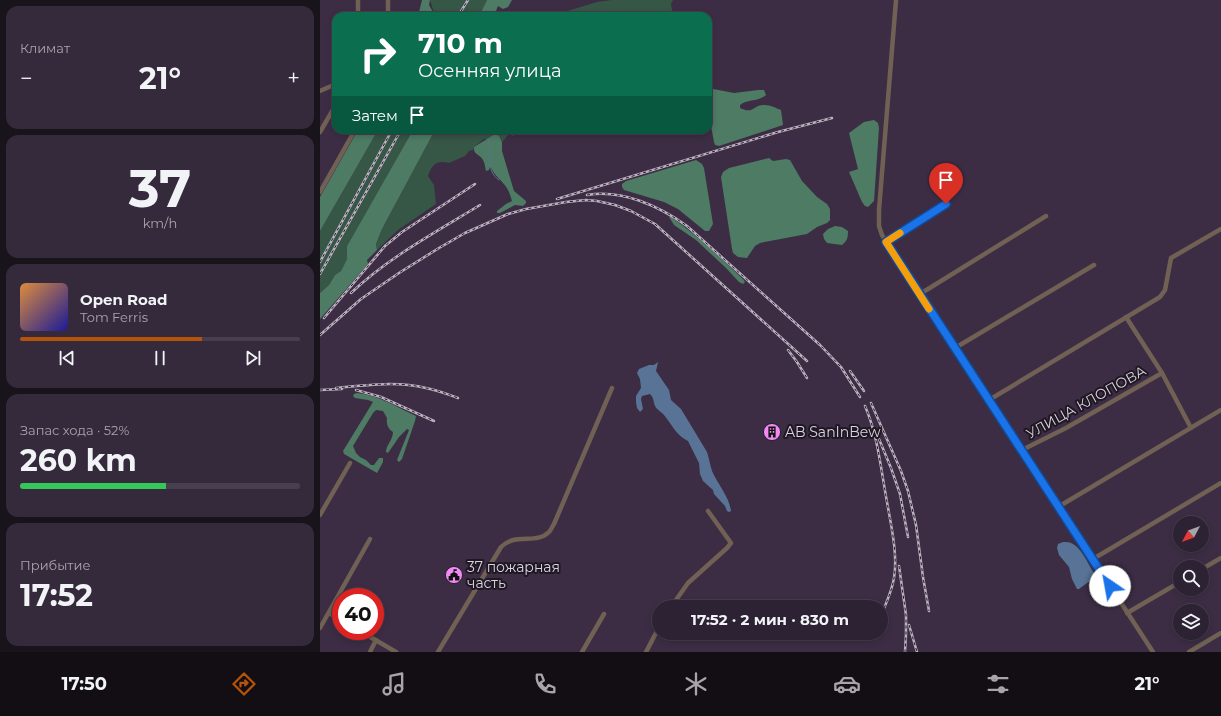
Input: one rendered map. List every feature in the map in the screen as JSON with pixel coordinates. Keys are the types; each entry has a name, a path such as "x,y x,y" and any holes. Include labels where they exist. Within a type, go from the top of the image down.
{"street":[{"path":"358,0 358,12"},
{"path":"388,0 388,12"},
{"path":"896,0 879,210 879,226 886,242 1153,652"},
{"path":"320,91 332,86"},
{"path":"320,132 332,113"},
{"path":"320,192 353,134"},
{"path":"886,242 946,204"},
{"path":"920,294 1046,216"},
{"path":"989,400 1160,297 1165,290 1171,258 1221,229"},
{"path":"955,348 1094,265"},
{"path":"1126,317 1162,373 1191,428"},
{"name":"УЛИЦА КЛОПОВА","path":"1022,450 1066,428 1162,373"},
{"path":"438,652 501,548 509,541 514,539 540,537 549,532 554,524 612,388"},
{"path":"1058,507 1221,410"},
{"path":"320,515 350,462"},
{"path":"1092,560 1221,483"},
{"path":"676,600 688,583 728,548 731,543 708,511"},
{"path":"320,628 370,539"},
{"path":"1209,565 1221,558"},
{"path":"1127,613 1173,586"},
{"path":"582,652 604,614"},
{"path":"1189,652 1221,633"},
{"path":"370,652 376,640 396,652"},
{"path":"646,652 652,640"}],"green space":[{"path":"422,0 430,0 429,5 433,12 419,12"},
{"path":"430,0 487,0 481,12 434,12"},
{"path":"487,0 512,0 508,7 503,9 498,6 496,12 481,12"},
{"path":"611,0 673,0 671,4 672,12 564,12 597,2"},
{"path":"712,89 734,93 764,90 766,95 760,99 743,103 740,105 740,108 751,110 758,106 765,105 781,110 783,125 719,146 715,145 712,131"},
{"path":"874,120 878,123 879,128 874,201 868,207 862,202 849,172 858,169 849,133 864,122"},
{"path":"356,134 376,134 320,231 320,197"},
{"path":"376,134 411,134 347,246 347,259 341,271 335,275 329,285 320,293 320,231"},
{"path":"411,134 433,134 382,229 376,244 377,250 367,260 368,264 320,319 320,293 329,285 335,275 341,271 347,259 347,246"},
{"path":"433,134 509,134 502,142 501,139 484,139 465,156 449,163 441,162 433,166 428,176 434,185 436,204 398,230 377,250 376,244 382,229"},
{"path":"495,134 499,136 502,142 502,151 514,191 526,201 523,206 515,205 500,213 497,213 497,211 512,201 510,194 491,167 486,171 483,160 474,150 474,147"},
{"path":"769,158 773,161 786,159 790,160 802,181 817,197 827,204 830,209 830,220 807,234 760,243 755,246 747,258 738,257 733,253 732,249 721,177 723,172 729,168"},
{"path":"696,160 702,164 704,168 713,224 709,231 705,231 678,209 664,202 624,190 622,187 622,184 626,181"},
{"path":"669,217 681,224 699,239 745,282 743,284 739,282 696,240 674,225"},
{"path":"835,226 842,227 848,231 847,239 842,245 827,243 824,239 823,234 828,229"},
{"path":"357,393 380,399 416,416 402,459 399,462 397,460 409,430 407,429 399,437 388,453 386,452 386,449 392,438 393,432 388,426 387,418 383,411 376,410 373,413 353,446 356,453 371,465 374,465 379,458 383,458 383,462 377,473 344,454 343,451 373,402 355,398 353,396"}],"water":[{"path":"658,362 656,371 669,390 671,400 681,409 707,452 714,476 728,500 731,511 729,512 714,494 713,490 703,481 700,474 699,463 688,441 678,433 656,407 650,394 642,396 641,399 643,409 640,412 637,408 636,396 641,388 640,379 637,373 639,369 649,365 654,365"},
{"path":"1068,542 1076,546 1094,573 1090,580 1079,589 1077,589 1072,579 1069,567 1059,555 1057,548 1058,544"}],"waterway":[{"path":"488,139 490,167 492,172 499,180"}],"railway":[{"path":"460,12 468,0"},
{"path":"557,199 778,132 832,118"},
{"path":"320,262 390,134"},
{"path":"320,274 399,134"},
{"path":"324,318 385,246 402,232 475,184"},
{"path":"587,195 613,194 640,201 664,212 687,226 820,345 841,367 860,397"},
{"path":"320,335 361,299 399,273 465,233 508,214 526,209 586,200 615,205 631,211 655,224 807,361"},
{"path":"351,293 397,256 480,205"},
{"path":"788,350 807,378"},
{"path":"850,371 864,391"},
{"path":"336,388 393,384 430,389 458,398"},
{"path":"320,390 342,389"},
{"path":"356,390 381,397 434,421"},
{"path":"871,403 901,471 908,491 916,525 929,611"},
{"path":"865,406 879,453 895,550 893,583 888,600"},
{"path":"879,439 900,494 908,537"},
{"path":"899,566 906,615 905,652"},
{"path":"909,625 917,652"}],"slow traffic":[{"path":"900,233 886,242 929,309"}],"place":[{"name":"AB SanInBew","path":"772,432"},
{"name":"37 пожарная часть","path":"454,575"}],"route":[{"path":"946,204 886,242 1110,586"}]}
